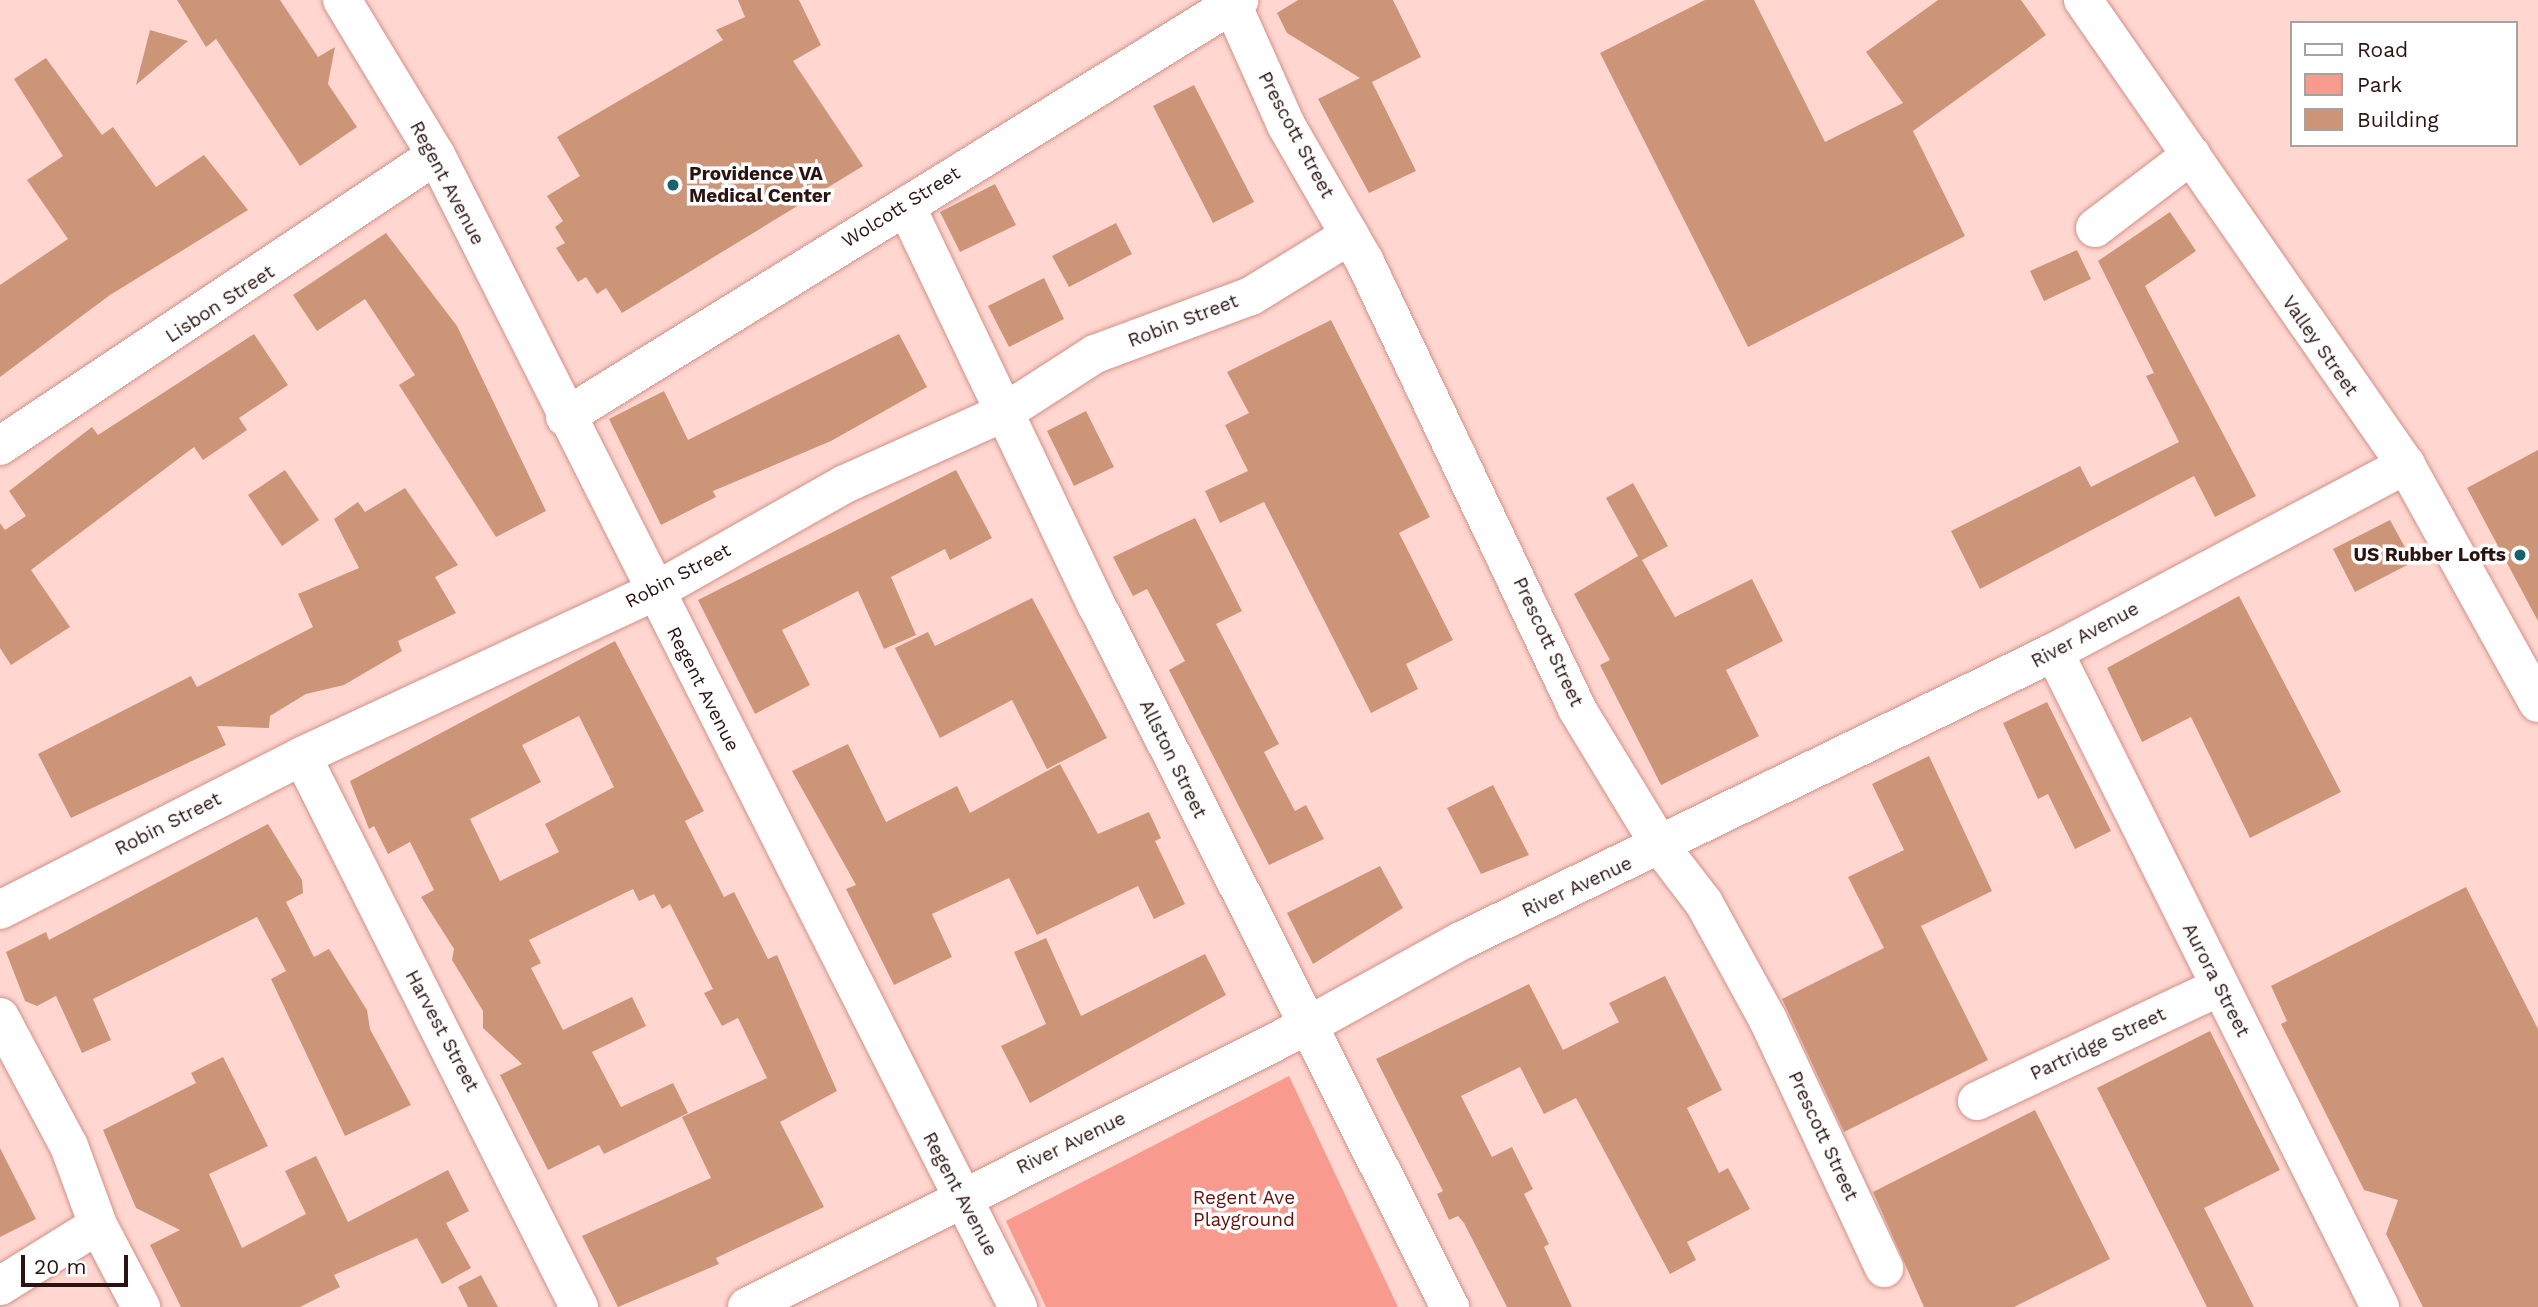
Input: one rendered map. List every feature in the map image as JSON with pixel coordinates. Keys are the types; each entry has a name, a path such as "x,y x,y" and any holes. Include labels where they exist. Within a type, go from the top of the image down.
{"street":[{"name":"Regent Avenue","path":"342,0 436,156 565,417 960,1198 1018,1307"},
{"name":"Valley Street","path":"2083,0 2406,465 2538,704"},
{"name":"Wolcott Street","path":"565,417 1236,2"},
{"name":"Prescott Street","path":"1236,2 1286,125 1350,235 1577,709 1661,847 1704,903 1768,1020 1884,1268"},
{"path":"2095,228 2191,155"},
{"name":"Lisbon Street","path":"0,446 436,156"},
{"name":"Allston Street","path":"906,206 1222,859 1311,1024 1450,1307"},
{"name":"Robin Street","path":"0,910 302,756 654,592 845,484 1005,412 1096,354 1251,296 1350,235"},
{"name":"River Avenue","path":"747,1307 1311,1024 1461,942 1661,847 2054,652 2406,465"},
{"name":"Aurora Street","path":"2054,652 2380,1307"},
{"name":"Harvest Street","path":"302,756 579,1307"},
{"name":"Partridge Street","path":"1976,1101 2219,987"},
{"path":"0,1017 69,1146 98,1225 141,1307"},
{"path":"0,1286 98,1225"}],"green space":[{"name":"Regent Ave Playground","path":"1289,1076 1398,1307 1046,1307 1006,1221"}],"building":[{"path":"177,0 280,0 318,57 335,47 328,84 357,127 300,166 216,39 206,47"},
{"path":"738,0 799,0 821,45 793,61 863,166 622,313 606,288 597,294 586,277 578,282 556,248 565,243 555,227 563,221 547,196 580,176 557,137 723,40 716,30 745,17"},
{"path":"1298,0 1393,0 1421,57 1372,82 1416,171 1369,193 1318,99 1360,78 1287,33 1277,13"},
{"path":"1705,0 1754,0 1825,142 1903,103 1866,52 1938,0 2021,0 2046,35 1913,131 1965,236 1748,347 1600,53"},
{"path":"150,30 188,41 136,85"},
{"path":"46,58 102,135 113,127 156,187 204,155 248,210 110,295 0,377 0,285 68,239 27,180 63,156 14,79"},
{"path":"1194,85 1254,202 1213,223 1153,106"},
{"path":"995,184 1016,225 960,252 940,212"},
{"path":"2170,212 2196,251 2145,286 2256,496 2215,517 2194,476 1980,589 1951,531 2080,466 2091,487 2179,442 2146,376 2154,373 2098,261"},
{"path":"1116,223 1132,254 1069,287 1052,256"},
{"path":"386,233 457,326 546,511 496,537 399,385 415,375 365,299 317,331 293,295"},
{"path":"2077,250 2091,279 2044,301 2030,271"},
{"path":"1044,278 1064,319 1009,347 988,306"},
{"path":"1331,320 1430,517 1399,533 1453,640 1406,664 1418,689 1371,713 1264,502 1220,523 1205,491 1248,471 1225,425 1249,413 1227,372"},
{"path":"254,334 288,385 239,418 247,430 203,460 194,447 31,570 70,627 11,665 0,648 0,523 5,530 26,516 9,491 92,427 98,435"},
{"path":"899,334 927,387 831,441 713,491 716,497 661,525 609,419 664,391 688,440"},
{"path":"1086,411 1114,467 1074,486 1047,431"},
{"name":"US Rubber Lofts","path":"2538,450 2538,621 2467,488"},
{"path":"285,470 319,520 282,546 248,495"},
{"path":"956,470 992,538 950,560 945,549 891,577 916,635 884,649 858,591 782,630 810,685 755,714 698,600"},
{"path":"1633,483 1668,546 1642,560 1675,617 1752,579 1783,641 1726,670 1759,736 1661,785 1600,665 1610,660 1574,594 1638,556 1606,498"},
{"path":"405,488 458,565 435,577 456,613 398,641 402,651 344,685 306,694 270,716 269,728 217,726 226,745 71,818 38,754 191,676 197,687 313,627 298,594 359,568 334,519 358,502 365,512"},
{"path":"1195,518 1242,611 1216,624 1279,744 1264,752 1295,811 1306,805 1324,839 1269,865 1169,670 1185,661 1147,589 1133,596 1113,557"},
{"path":"2390,520 2413,562 2355,592 2333,549"},
{"path":"2239,596 2341,792 2250,838 2191,717 2142,742 2107,668"},
{"path":"1032,598 1107,738 1047,769 1012,700 940,738 895,648 928,632 935,646"},
{"path":"615,641 704,811 685,821 724,897 734,892 768,959 777,955 837,1091 780,1122 824,1207 716,1258 719,1264 618,1307 582,1236 711,1178 682,1117 767,1078 738,1018 722,1026 704,993 713,989 670,904 662,909 654,894 639,901 633,889 529,940 541,963 531,968 563,1030 632,997 646,1026 592,1052 621,1107 673,1083 688,1113 604,1154 599,1145 548,1170 500,1075 522,1064 483,1028 483,1011 452,960 454,949 421,897 434,890 410,842 388,854 374,826 369,829 350,781","holes":["579,716 614,787 545,824 559,852 500,881 470,819 541,782 522,745"]},
{"path":"2047,702 2111,831 2075,849 2048,794 2038,799 2003,723"},
{"path":"848,744 886,822 957,786 970,813 1060,764 1098,834 1149,812 1161,838 1155,841 1185,904 1154,919 1138,886 1037,935 1009,878 932,914 952,957 894,985 846,889 856,885 792,771"},
{"path":"1929,756 1992,891 1921,926 1988,1060 1844,1132 1782,999 1884,948 1848,877 1904,850 1872,784"},
{"path":"1493,785 1529,855 1481,874 1447,808"},
{"path":"268,824 302,880 303,893 286,902 314,957 329,949 367,1010 370,1029 411,1105 345,1136 271,979 286,971 257,917 93,999 111,1040 82,1053 56,996 37,1006 25,1001 6,952 46,932 49,940"},
{"path":"1380,866 1403,908 1313,964 1287,913"},
{"path":"2466,887 2538,1029 2538,1307 2423,1307 2386,1234 2398,1200 2364,1190 2281,1024 2287,1021 2271,986"},
{"path":"1046,938 1081,1016 1205,954 1226,995 1030,1103 1001,1046 1046,1024 1014,952"},
{"path":"1665,976 1722,1090 1687,1108 1719,1173 1728,1168 1750,1209 1687,1242 1696,1260 1670,1274 1576,1098 1544,1114 1520,1067 1461,1096 1492,1157 1512,1147 1533,1189 1524,1194 1549,1244 1544,1247 1572,1307 1507,1307 1464,1223 1458,1216 1449,1220 1437,1194 1443,1191 1376,1059 1529,984 1563,1050 1619,1022 1609,1003"},
{"path":"2210,1031 2280,1170 2204,1208 2254,1307 2207,1307 2097,1088"},
{"path":"223,1057 268,1146 209,1174 242,1248 306,1214 285,1171 316,1156 348,1222 448,1170 469,1211 446,1223 471,1268 442,1284 417,1238 334,1275 340,1287 300,1307 181,1307 150,1245 180,1230 136,1208 103,1130 196,1083 191,1073"},
{"path":"2035,1110 2110,1259 2014,1307 1924,1307 1873,1192"},
{"path":"0,1148 36,1219 0,1237"},
{"path":"481,1275 498,1307 468,1307 458,1287"}],"place":[{"name":"Providence VA Medical Center","path":"673,185"},
{"name":"US Rubber Lofts","path":"2520,555"}]}
